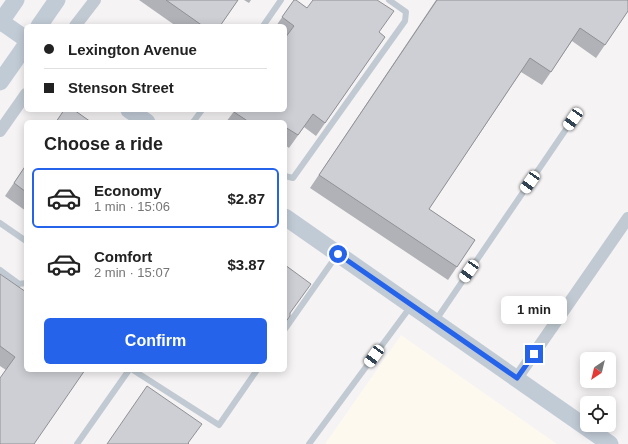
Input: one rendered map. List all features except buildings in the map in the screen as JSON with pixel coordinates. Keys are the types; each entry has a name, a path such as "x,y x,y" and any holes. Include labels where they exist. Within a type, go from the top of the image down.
{"main road":[{"path":"16,0 0,22 24,38"},
{"path":"40,24 57,0"},
{"path":"0,82 24,48"},
{"path":"132,112 144,120"},
{"path":"287,218 610,444"}],"street":[{"path":"77,24 95,0"},
{"path":"0,131 24,97"},
{"path":"517,378 628,218"}],"lane":[{"path":"264,24 281,0"},
{"path":"287,176 293,178 405,21 406,12 389,0"},
{"path":"435,321 573,119"},
{"path":"0,223 24,240"},
{"path":"287,326 338,254"},
{"path":"0,270 19,284 24,283"},
{"path":"309,444 412,305"},
{"path":"77,444 128,372"},
{"path":"136,372 219,425 256,372"}],"shaded area":[{"path":"401,335 557,444 325,444"}],"route":[{"path":"338,254 517,378 534,354"}]}
